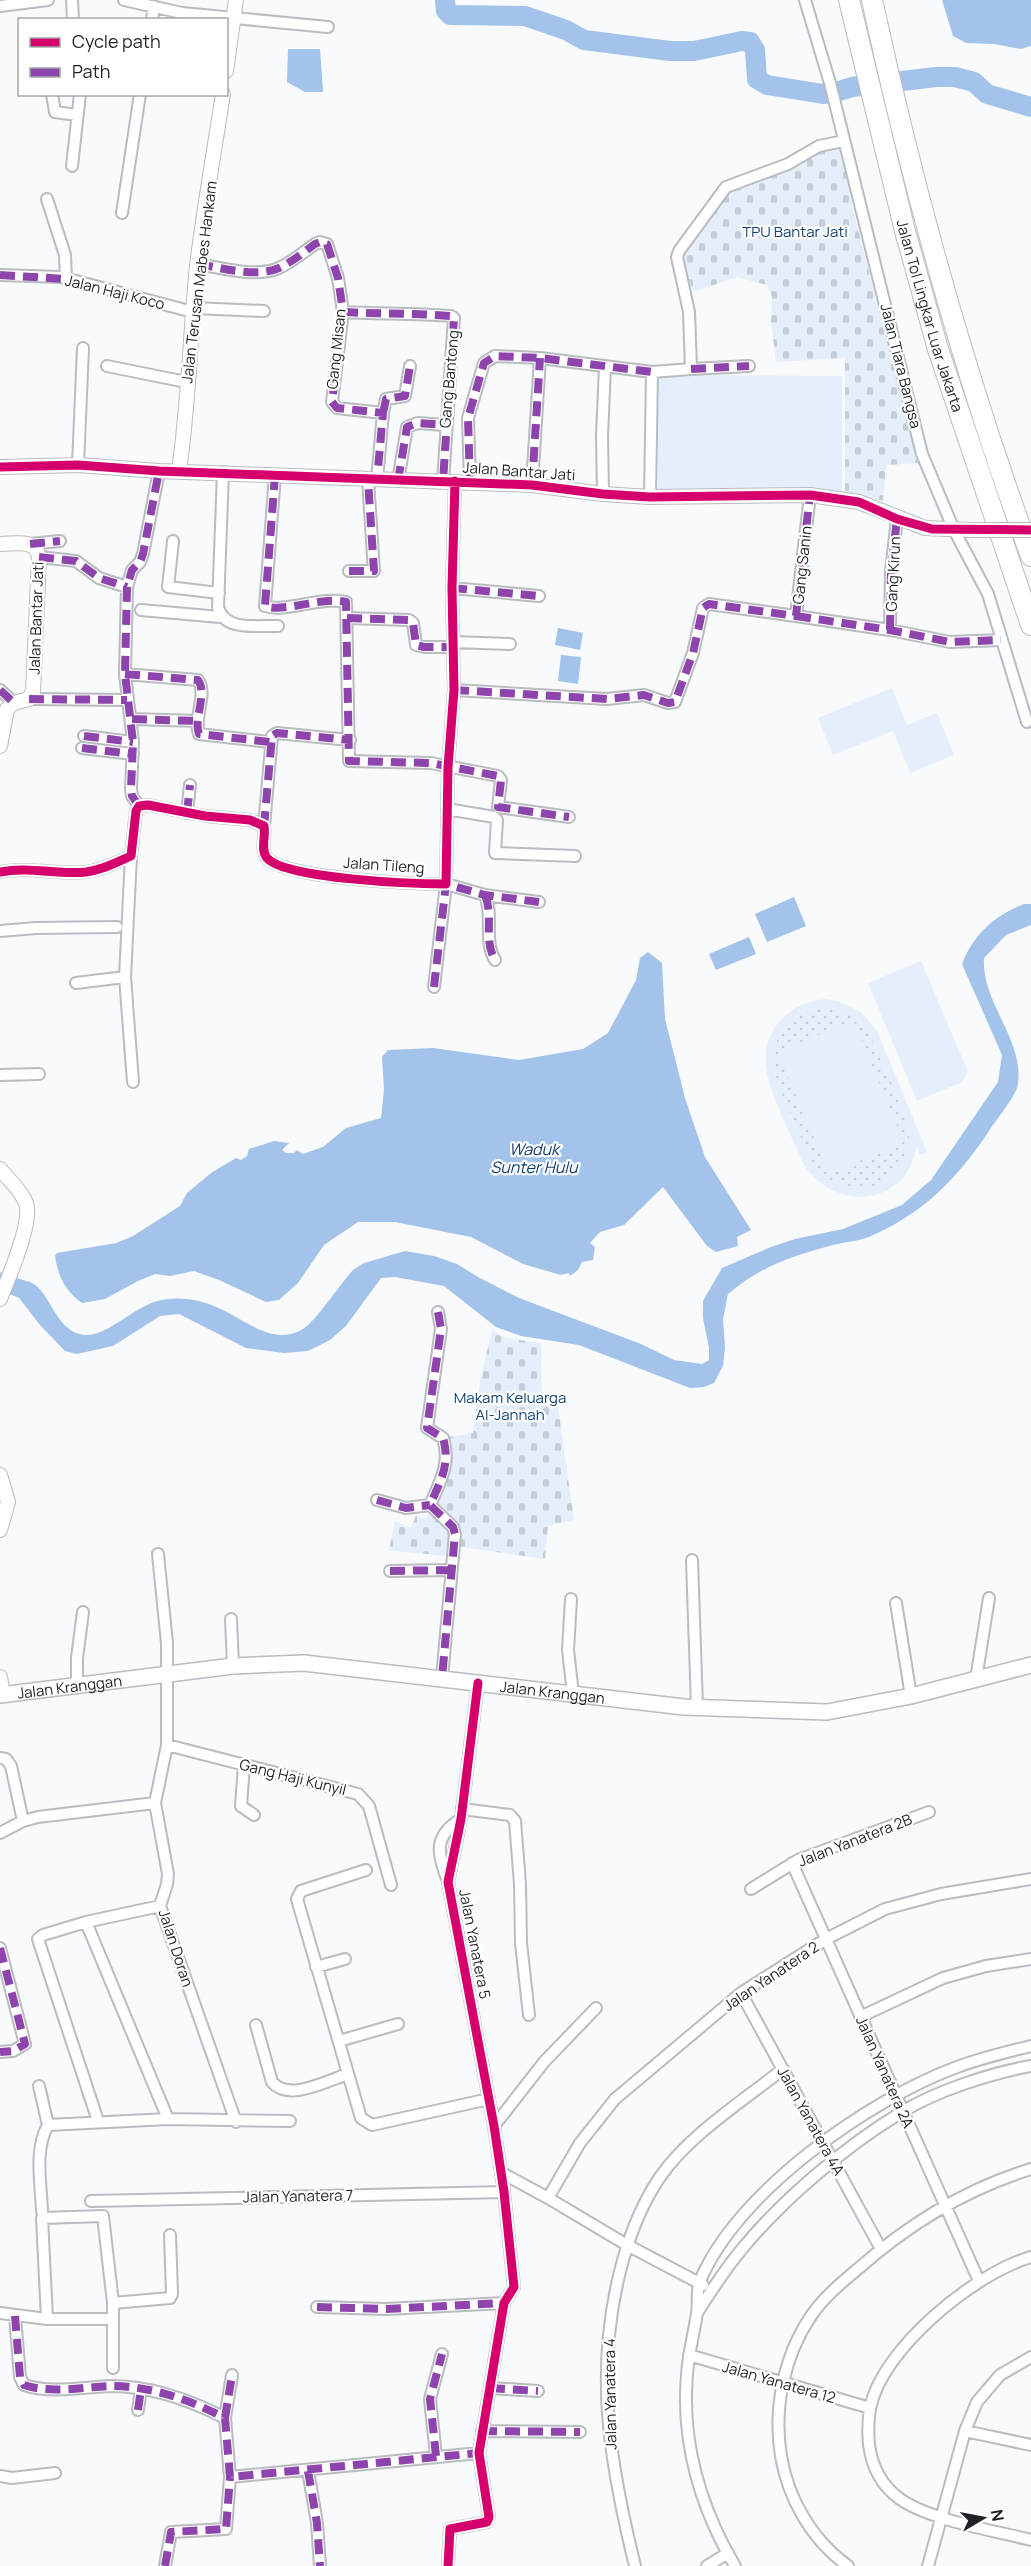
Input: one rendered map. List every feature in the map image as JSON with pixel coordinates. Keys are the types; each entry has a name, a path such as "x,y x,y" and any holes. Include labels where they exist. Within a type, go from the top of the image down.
{"highway":[{"name":"Jalan Tol Lingkar Luar Jakarta","path":"849,0 878,123 938,350 1031,625"},
{"name":"Jalan Tol Lingkar Luar Jakarta","path":"872,0 899,116 963,354 1030,553"}],"main road":[{"name":"Jalan Kranggan","path":"2,1695 233,1666 304,1663 697,1707 827,1712 911,1696 1031,1665"}],"street":[{"path":"0,6 48,0"},
{"path":"72,0 73,18"},
{"path":"124,0 182,13 225,18"},
{"path":"228,58 236,0"},
{"name":"Jalan Tiara Bangsa","path":"805,0 830,83 922,454 954,530 987,594 1027,722"},
{"path":"152,18 154,6"},
{"path":"228,18 328,27"},
{"path":"52,96 55,112 77,115"},
{"path":"72,166 80,96"},
{"path":"122,213 140,96"},
{"name":"Jalan Terusan Mabes Hankam","path":"179,470 198,264 223,96"},
{"path":"691,369 689,312 677,257 680,251 726,187 788,164 812,149 844,141"},
{"path":"47,199 65,255 66,279"},
{"name":"Gang Misan","path":"198,264 233,270 270,271 281,267 315,244 324,242 329,247 338,278 342,312 332,402 338,408 383,413"},
{"name":"Jalan Haji Koco","path":"0,275 66,279 193,310 264,311"},
{"name":"Gang Bantong","path":"342,312 380,314 407,312 453,317 446,424 449,481"},
{"path":"78,465 83,348"},
{"path":"470,482 468,418 484,363 495,356 540,358 652,372 749,366"},
{"path":"532,485 540,358"},
{"path":"107,366 186,382"},
{"path":"349,571 374,571 372,480 383,413 386,399 405,396 410,366"},
{"path":"603,494 602,436 605,366"},
{"path":"650,496 652,372"},
{"path":"398,481 407,427 418,423 446,424"},
{"name":"Jalan Bantar Jati","path":"0,467 78,465 159,471 449,481 532,485 603,494 650,496 810,495 859,502 897,519 925,528 1031,530"},
{"path":"139,806 132,796 132,718 127,700 125,674 127,587 132,570 140,562 143,554 159,471"},
{"path":"220,617 218,608 223,472"},
{"path":"275,475 266,606 346,602 350,740 348,760 351,762 431,763 498,776 501,780 498,807 569,817"},
{"name":"Jalan Tileng","path":"270,742 264,854 274,863 324,876 446,884 448,766 454,690 449,481"},
{"name":"Gang Sanin","path":"454,690 607,699 644,695 670,703 676,701 693,653 703,608 709,604 796,616 810,495"},
{"name":"Gang Kirun","path":"890,630 891,571 897,519"},
{"path":"30,544 60,541"},
{"path":"173,541 168,587 219,593"},
{"name":"Jalan Bantar Jati","path":"0,544 30,544 36,548 39,557 33,687 29,699"},
{"path":"39,557 76,561 99,578 127,587"},
{"path":"452,588 539,596"},
{"path":"141,610 220,617 226,622 236,624 278,626"},
{"path":"796,616 890,630 950,642 1001,640"},
{"path":"347,618 410,620 413,623 416,645 424,647 453,644 510,644"},
{"path":"125,674 198,680 201,685 197,730 200,735 270,742 272,736 277,733 350,740"},
{"path":"0,690 14,703"},
{"path":"0,746 7,709 14,703 29,699 127,700"},
{"path":"132,718 198,722"},
{"path":"84,736 133,742"},
{"path":"81,748 133,754"},
{"path":"187,813 190,785"},
{"path":"139,806 250,820 264,826"},
{"path":"133,1082 125,977 130,856 133,826 139,806"},
{"path":"447,809 494,817 497,820 495,853 575,856"},
{"path":"0,872 25,868 72,873 86,872 107,867 130,856"},
{"path":"434,987 446,884 485,895 539,902"},
{"path":"485,895 491,923 489,944 495,960"},
{"path":"0,931 42,927 117,927"},
{"path":"76,983 125,977"},
{"path":"0,1075 39,1074"},
{"path":"0,1169 23,1195 27,1206 27,1218 13,1266 0,1299"},
{"path":"430,1505 443,1479 447,1462 443,1438 427,1428 441,1329 438,1312"},
{"path":"0,1475 8,1502 0,1530"},
{"path":"377,1500 406,1508 430,1505"},
{"path":"430,1505 454,1530 442,1678"},
{"name":"Jalan Doran","path":"158,1554 167,1643 167,1745 155,1803 168,1874 160,1906 236,2122"},
{"path":"692,1560 697,1707"},
{"path":"390,1571 451,1570"},
{"path":"976,1679 989,1598"},
{"path":"571,1599 567,1650 573,1694"},
{"path":"896,1603 911,1696"},
{"path":"77,1685 77,1658 83,1612"},
{"path":"231,1619 233,1666"},
{"path":"0,1677 2,1695"},
{"name":"Jalan Yanatera 5","path":"448,1882 461,1814 478,1683"},
{"name":"Gang Haji Kunyil","path":"167,1745 350,1792 364,1799 372,1816 391,1885"},
{"path":"0,1758 6,1759 11,1766 23,1821"},
{"path":"244,1765 241,1806 254,1815"},
{"path":"0,1833 23,1821 155,1803"},
{"name":"Jalan Yanatera 2B","path":"751,1889 792,1863 929,1812"},
{"path":"461,1814 510,1815 515,1821 520,1884 520,1943 530,2015"},
{"name":"Jalan Yanatera 5","path":"448,2566 450,2529 486,2522 489,2517 479,2453 504,2303 514,2287 502,2173 494,2126 448,1882 441,1861 440,1843 444,1832 461,1814"},
{"name":"Jalan Yanatera 2A","path":"792,1863 979,2282"},
{"path":"366,1870 300,1891 297,1894 361,2118 372,2124 489,2099"},
{"name":"Jalan Yanatera 2","path":"548,2198 580,2143 615,2099 741,1993 826,1939 885,1909 904,1903 1031,1879"},
{"path":"98,2121 37,1942 43,1935 86,1922 160,1906"},
{"path":"86,1922 168,2119"},
{"path":"0,1948 25,2044 13,2051 0,2052"},
{"path":"316,1967 345,1959"},
{"path":"861,2017 943,1978 986,1966 1031,1959"},
{"name":"Jalan Yanatera 4A","path":"741,1993 881,2248"},
{"path":"494,2126 544,2062 596,2008"},
{"path":"339,2041 398,2024"},
{"path":"256,2025 272,2082 277,2088 285,2091 295,2090 348,2074"},
{"path":"735,2566 704,2501 690,2446 686,2400 688,2355 697,2313 699,2283 731,2229 759,2198 822,2142 896,2096 956,2067 1031,2046"},
{"path":"697,2313 740,2250 765,2222 833,2161 903,2111 1006,2070 1031,2066"},
{"name":"Jalan Yanatera 4","path":"635,2566 615,2479 607,2402 609,2330 613,2302 627,2245 651,2193 672,2161 701,2133 783,2069"},
{"path":"39,2086 48,2125 42,2137 40,2155 42,2211"},
{"path":"48,2125 168,2119 236,2122 290,2121"},
{"path":"848,2566 816,2535 794,2498 786,2478 779,2431 782,2383 803,2331 814,2312 848,2277 881,2248 944,2205 992,2182 1031,2169"},
{"path":"502,2173 627,2245 712,2290"},
{"name":"Jalan Yanatera 7","path":"91,2201 504,2192"},
{"path":"47,2319 42,2218 103,2216 113,2303 112,2368"},
{"path":"113,2303 170,2298 170,2235"},
{"path":"1031,2257 979,2282 929,2322 896,2356 870,2408 869,2441 871,2457 883,2482 901,2500 943,2516 1031,2540"},
{"path":"317,2307 395,2309 504,2303"},
{"path":"0,2313 47,2319 113,2319"},
{"path":"15,2316 20,2377 24,2385 52,2389 114,2386 141,2389 176,2396 225,2418"},
{"path":"436,2456 430,2399 442,2354"},
{"name":"Jalan Yanatera 12","path":"688,2355 870,2408"},
{"path":"928,2566 965,2431 977,2402 1000,2375 1031,2357"},
{"path":"165,2566 171,2532 226,2529 230,2477 225,2418 232,2374"},
{"path":"490,2388 538,2391"},
{"path":"138,2410 141,2389"},
{"path":"482,2431 580,2432"},
{"path":"965,2431 1031,2445"},
{"path":"230,2477 479,2453"},
{"path":"308,2471 317,2523 320,2566"},
{"path":"0,2476 12,2478 55,2473"},
{"path":"707,2566 728,2553"}],"green space":[{"name":"TPU Bantar Jati","path":"842,144 853,210 918,463 886,465 883,501 845,491 845,358 776,362 771,321 772,297 767,285 737,277 693,292 681,256 732,186 809,154"},
{"path":"658,375 842,376 842,492 658,491"},
{"path":"892,688 907,725 937,713 954,755 910,773 893,731 833,755 818,718"},
{"path":"921,961 968,1072 962,1082 917,1101 868,983"},
{"path":"826,999 838,1001 861,1012 877,1031 927,1152 920,1155 916,1147 910,1167 899,1181 885,1191 869,1196 851,1196 834,1191 818,1180 804,1165 776,1101 766,1066 769,1040 781,1019 801,1005","holes":["833,1008 851,1016 870,1035 908,1128 906,1157 898,1171 886,1181 871,1187 855,1188 839,1184 824,1175 811,1161 776,1076 774,1066 776,1043 787,1025 795,1018 814,1009"]},
{"path":"825,1007 851,1016 870,1035 908,1128 906,1157 898,1171 886,1181 871,1187 855,1188 839,1184 824,1175 811,1161 776,1076 774,1054 780,1034 795,1018 814,1009"},
{"path":"853,1020 904,1142 829,1174 778,1052"},
{"name":"Makam Keluarga Al-Jannah","path":"492,1330 506,1338 541,1343 542,1401 557,1400 574,1520 548,1526 545,1559 448,1545 445,1556 389,1550 395,1521 411,1528 416,1515 426,1519 437,1498 447,1471 448,1437 473,1433 480,1381"}],"water":[{"path":"942,0 1031,0 1031,46 1021,49 994,44 966,43 953,36"},
{"path":"288,49 320,49 323,92 305,92 287,82"},
{"path":"558,628 583,633 580,650 555,645"},
{"path":"561,655 581,657 578,684 558,681"},
{"path":"794,897 806,926 767,942 755,914"},
{"path":"1024,904 1031,904 1031,925 1006,935 984,958 989,990 1009,1036 1018,1067 1018,1084 1009,1102 963,1167 936,1194 905,1218 869,1237 818,1249 778,1263 740,1284 728,1294 723,1319 725,1347 723,1366 714,1383 704,1387 690,1388 579,1345 521,1336 496,1327 444,1286 395,1277 381,1278 346,1326 330,1340 308,1351 284,1353 246,1348 179,1314 160,1316 113,1346 77,1354 65,1351 40,1325 19,1298 0,1290 0,1272 34,1284 46,1297 61,1321 75,1332 84,1335 103,1331 152,1303 177,1298 212,1305 260,1330 281,1335 292,1334 308,1325 353,1270 364,1263 405,1251 434,1256 457,1264 519,1298 641,1344 674,1360 702,1364 709,1360 703,1301 722,1268 771,1247 795,1239 843,1229 902,1205 931,1180 998,1082 1002,1055 962,964 986,927 1003,914"},
{"path":"749,937 756,954 716,970 709,954"},
{"name":"Waduk Sunter Hulu","path":"648,952 662,963 665,1019 685,1098 705,1157 751,1230 737,1237 738,1246 716,1252 707,1246 663,1187 624,1225 600,1232 590,1243 595,1247 593,1260 582,1262 578,1270 570,1276 569,1273 561,1275 523,1264 471,1237 395,1222 358,1222 324,1245 298,1283 279,1300 266,1302 194,1271 170,1276 155,1274 105,1299 82,1303 63,1282 56,1263 57,1253 116,1243 133,1236 180,1206 187,1193 211,1173 236,1158 241,1160 247,1156 249,1149 274,1141 289,1143 282,1150 286,1153 294,1153 297,1150 303,1154 323,1147 346,1128 381,1118 384,1090 382,1057 388,1050 433,1048 519,1060 583,1049 608,1033 636,980 640,958"}],"waterway":[{"path":"445,0 446,11 450,15 525,16 566,30 584,40 670,51 694,51 742,41 750,42 755,50 757,79 767,85 823,94 852,87 936,77 955,77 974,82 987,94 1031,107"}],"marked path":[{"path":"198,264 239,271 270,271 289,263 315,244 320,242 327,244 338,278 343,312 332,402 337,408 383,413 377,480"},
{"path":"0,275 66,279"},
{"path":"343,312 437,315 454,318 443,481"},
{"path":"470,482 468,418 484,363 495,356 540,358 652,372"},
{"path":"532,485 540,358"},
{"path":"383,413 386,399 405,396 410,366"},
{"path":"691,369 749,366"},
{"path":"398,481 407,427 418,423 445,425"},
{"path":"139,806 132,796 131,789 133,742 125,674 127,587 132,570 140,562 143,554 159,471"},
{"path":"275,475 265,606 273,608 326,601 346,602 349,761 431,763 498,776 501,780 498,807 569,817"},
{"path":"349,571 374,571 368,480"},
{"path":"454,690 607,699 644,695 668,703 675,702 693,653 703,608 709,604 796,616 810,495"},
{"path":"890,630 891,571 897,519"},
{"path":"30,544 60,541"},
{"path":"39,557 76,561 99,578 127,587"},
{"path":"452,588 539,596"},
{"path":"796,616 890,630 950,642 1001,640"},
{"path":"347,618 409,620 413,623 416,645 453,647"},
{"path":"125,674 198,680 202,692 198,721 199,734 270,742"},
{"path":"0,690 14,703"},
{"path":"29,699 127,700"},
{"path":"132,719 198,721"},
{"path":"264,826 272,736 277,733 350,740"},
{"path":"84,736 133,742"},
{"path":"82,748 133,754"},
{"path":"187,813 190,785"},
{"path":"434,987 446,884 485,895 539,902"},
{"path":"485,895 489,912 491,952 495,960"},
{"path":"438,1312 441,1329 427,1428 443,1438 446,1456 443,1473 430,1505 453,1527 455,1534 442,1678"},
{"path":"377,1500 406,1508 430,1505"},
{"path":"390,1571 451,1570"},
{"path":"0,1948 25,2044 13,2051 0,2052"},
{"path":"317,2307 386,2309 504,2303"},
{"path":"15,2316 20,2377 24,2385 56,2390 111,2386 141,2388 198,2405 225,2418 230,2477 479,2453"},
{"path":"436,2456 430,2399 442,2354"},
{"path":"225,2418 232,2375"},
{"path":"490,2388 538,2391"},
{"path":"138,2410 141,2389"},
{"path":"482,2431 580,2432"},
{"path":"308,2471 317,2523 320,2566"},
{"path":"165,2566 171,2532 226,2529 230,2477"}],"cycle path":[{"path":"0,467 78,465 159,471 532,485 650,497 810,495 859,502 897,519 932,529 1031,530"},
{"path":"0,872 11,870 86,872 103,868 131,856 136,811 139,806 148,805 205,816 250,820 264,826 264,851 267,858 279,865 298,871 352,879 446,884 448,767 454,690 452,588 455,481"},
{"path":"448,2566 450,2529 487,2522 489,2517 479,2453 504,2303 514,2287 494,2126 448,1882 461,1819 478,1683"}]}
